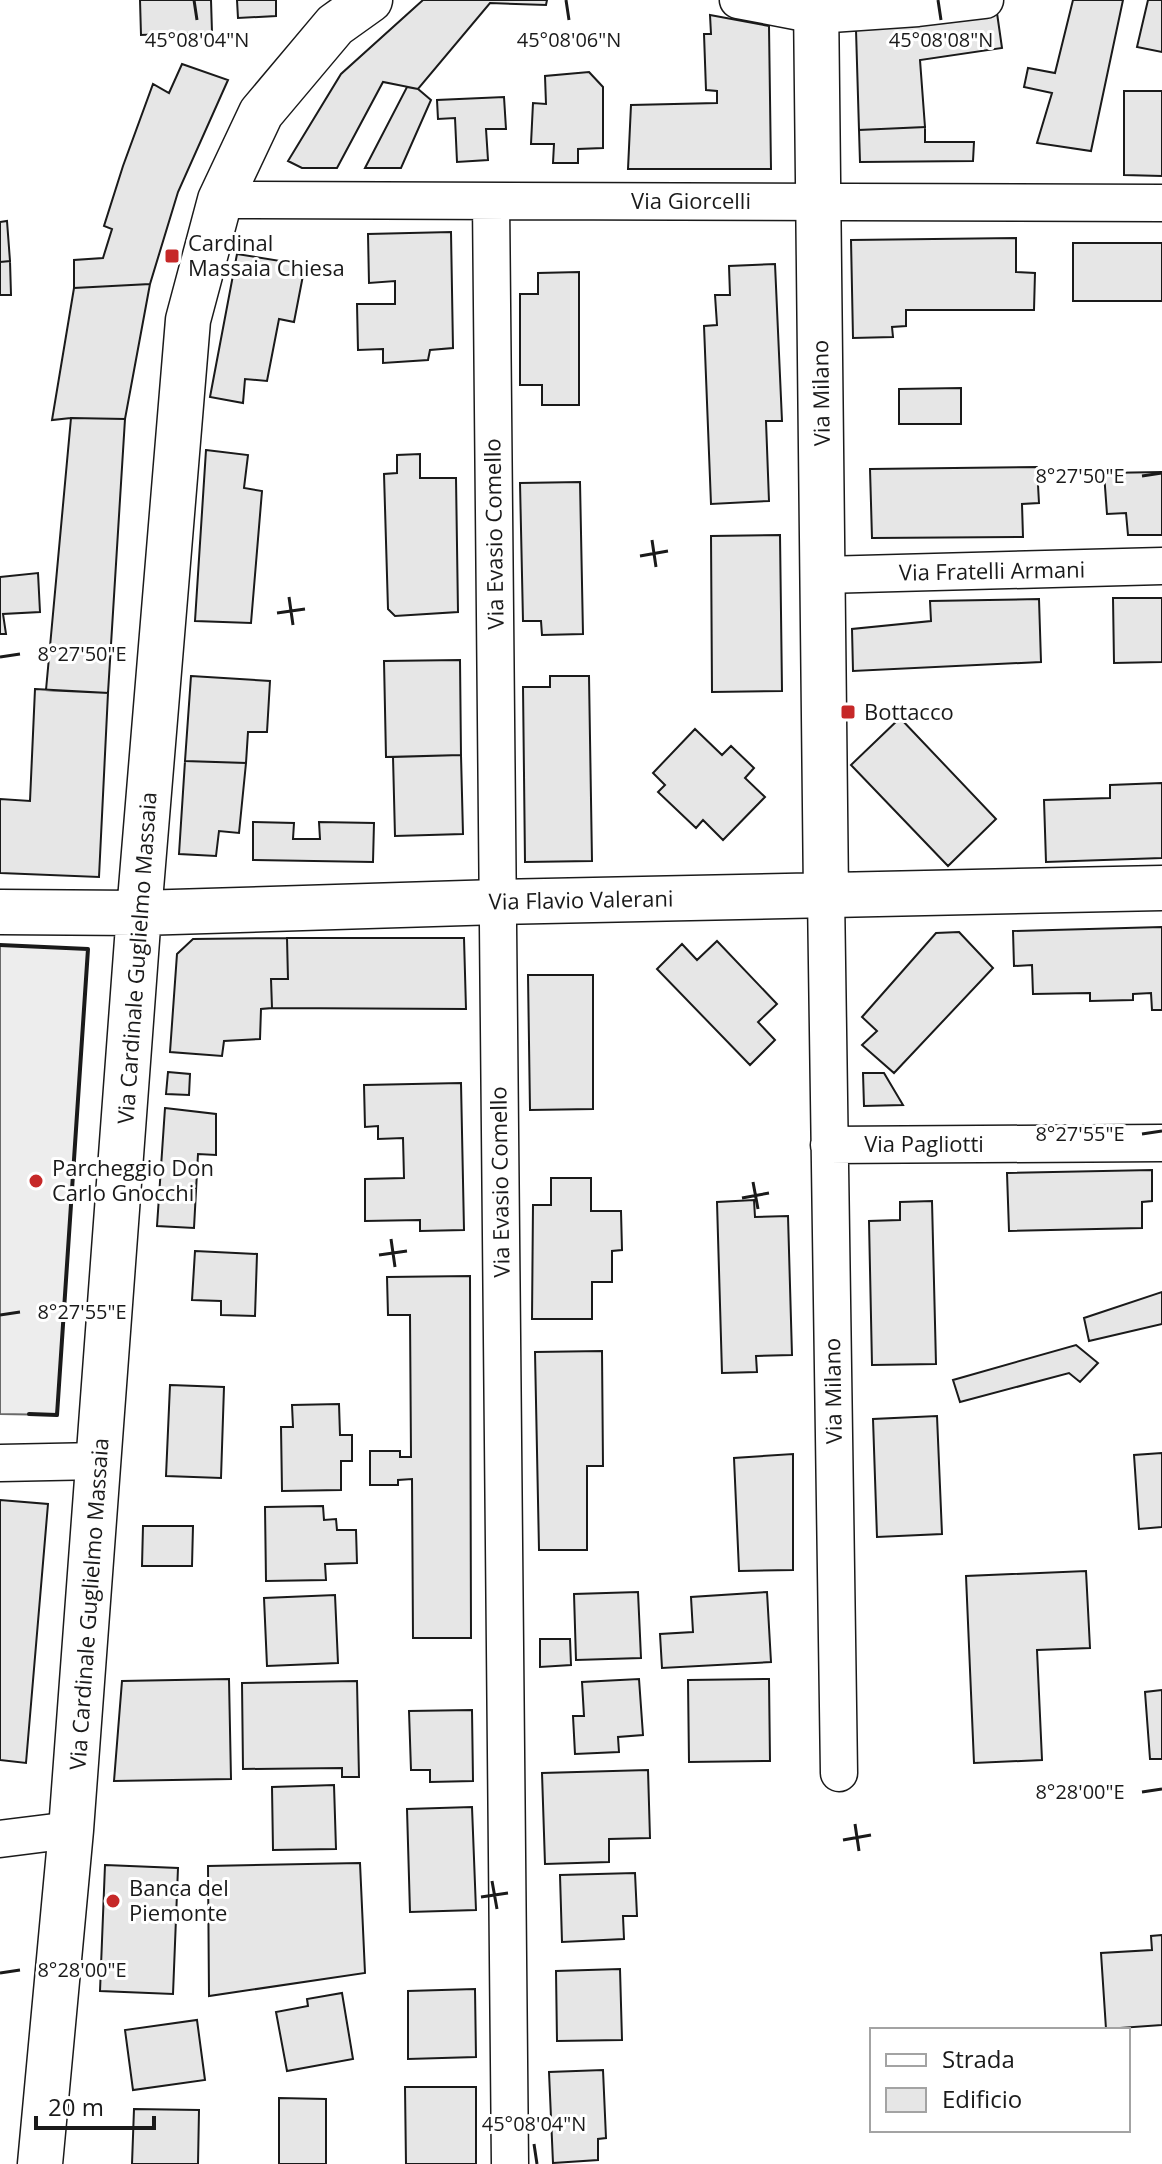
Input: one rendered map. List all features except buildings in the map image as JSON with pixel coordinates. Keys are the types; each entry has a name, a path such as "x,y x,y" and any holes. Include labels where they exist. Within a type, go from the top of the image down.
{"main road":[{"name":"Via Cardinale Guglielmo Massaia","path":"40,2164 71,1830 139,913 188,320 220,200 261,113 335,25 370,0"},
{"name":"Via Milano","path":"816,8 826,895"},
{"name":"Via Flavio Valerani","path":"0,912 139,913 1162,888"}],"street":[{"path":"738,0 816,8 918,8 985,0"},
{"name":"Via Giorcelli","path":"220,200 1162,203"},
{"name":"Via Evasio Comello","path":"491,201 510,2164"},
{"name":"Via Fratelli Armani","path":"823,575 1162,566"},
{"name":"Via Milano","path":"826,895 839,1773"},
{"name":"Via Pagliotti","path":"829,1145 1162,1143"},
{"path":"0,1463 100,1461"},
{"path":"0,1839 71,1830"}],"shaded area":[{"name":"Parcheggio Don Carlo Gnocchi","path":"0,945 88,949 57,1415 0,1414"}],"wall":[{"path":"0,945 88,949 57,1415 29,1414"}],"place":[{"name":"Cardinal Massaia Chiesa","path":"172,256"},
{"name":"Bottacco","path":"848,712"},
{"name":"Parcheggio Don Carlo Gnocchi","path":"36,1181"},
{"name":"Banca del Piemonte","path":"113,1901"}]}
